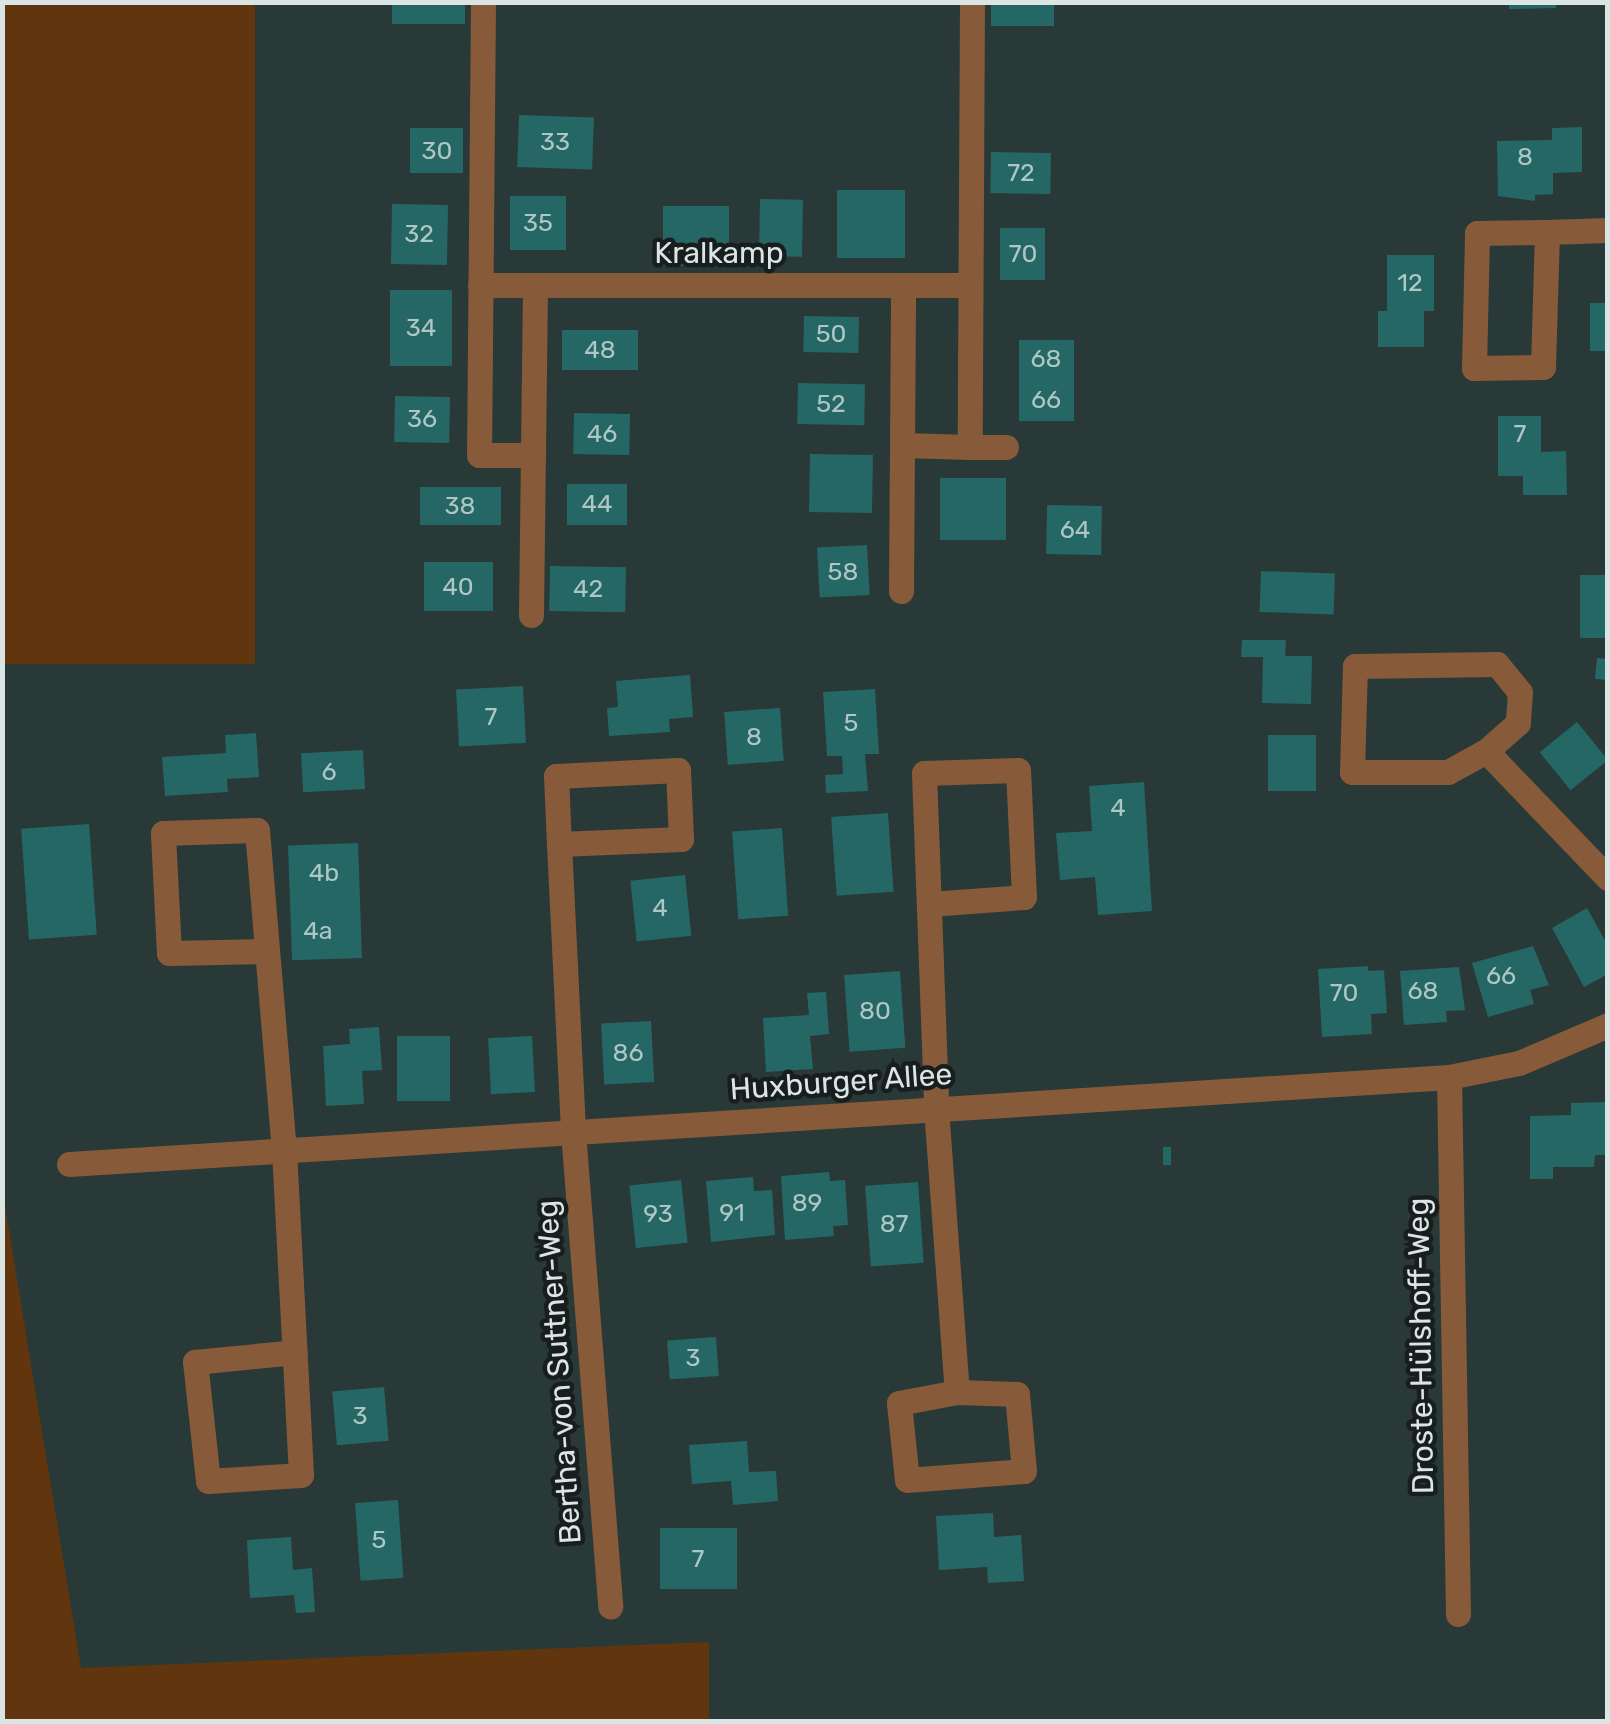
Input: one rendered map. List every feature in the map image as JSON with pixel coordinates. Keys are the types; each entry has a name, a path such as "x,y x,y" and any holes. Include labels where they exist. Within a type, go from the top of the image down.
{"street":[{"path":"483,2 478,455 533,456"},
{"path":"970,447 972,2"},
{"path":"1547,232 1542,367 1474,368 1476,234 1608,230"},
{"name":"Kralkamp","path":"480,285 970,285"},
{"path":"531,615 535,285"},
{"path":"902,591 903,285"},
{"path":"903,445 1006,447"},
{"path":"1497,664 1520,692 1518,723 1486,751 1448,772 1352,772 1355,666 1497,664"},
{"path":"1486,751 1608,878"},
{"name":"Bertha-von Suttner-Weg","path":"559,844 681,839 678,770 556,776 559,844 573,1132 610,1607"},
{"path":"930,904 1024,897 1018,770 924,773 936,1108 957,1392"},
{"path":"263,951 170,952 163,833 256,830 263,951 284,1150 295,1352 301,1475 208,1481 195,1362 295,1352"},
{"name":"Huxburger Allee","path":"69,1164 1450,1078 1519,1063 1608,1025"},
{"name":"Droste-Hülshoff-Weg","path":"1450,1078 1458,1614"},
{"path":"957,1392 1018,1394 1024,1471 907,1480 899,1404 957,1392"}],"shaded area":[{"path":"3,2 255,2 255,664 3,664"},
{"path":"3,1194 81,1668 709,1642 709,1721 3,1721"}],"building":[{"path":"392,2 465,2 465,24 392,24"},
{"path":"991,2 1054,2 1054,26 991,26"},
{"path":"1509,2 1556,2 1556,8 1509,9"},
{"path":"519,115 594,118 592,170 517,167"},
{"path":"1582,127 1582,172 1553,173 1553,194 1535,195 1535,201 1498,196 1497,141 1552,140 1552,128"},
{"path":"410,128 463,128 463,173 410,173"},
{"path":"991,152 1051,153 1050,194 990,193"},
{"path":"837,190 905,190 905,258 837,258"},
{"path":"510,196 566,196 566,250 510,250"},
{"path":"760,199 803,200 802,257 759,256"},
{"path":"392,204 448,205 447,265 391,264"},
{"path":"663,206 729,206 729,266 663,266"},
{"path":"1000,228 1045,228 1045,280 1000,280"},
{"path":"1387,255 1434,255 1434,311 1424,311 1424,347 1378,347 1378,311 1387,311"},
{"path":"390,290 452,290 452,366 390,366"},
{"path":"1590,303 1608,303 1608,351 1590,351"},
{"path":"804,316 859,317 858,353 803,352"},
{"path":"562,330 638,330 638,370 562,370"},
{"path":"1019,340 1074,340 1074,421 1019,421"},
{"path":"798,383 865,384 864,425 797,424"},
{"path":"395,396 450,397 449,443 394,442"},
{"path":"574,413 630,414 629,455 573,454"},
{"path":"1498,416 1541,416 1541,452 1566,451 1567,495 1523,495 1523,476 1498,476"},
{"path":"810,454 873,455 872,513 809,512"},
{"path":"940,478 1006,478 1006,540 940,540"},
{"path":"567,484 627,484 627,525 567,525"},
{"path":"420,487 501,487 501,525 420,525"},
{"path":"1047,505 1102,506 1101,555 1046,554"},
{"path":"867,545 870,595 820,598 817,548"},
{"path":"424,562 493,562 493,611 424,611"},
{"path":"550,566 626,567 625,612 549,611"},
{"path":"1261,571 1335,574 1334,615 1260,612"},
{"path":"1580,575 1608,575 1608,638 1580,638"},
{"path":"1242,640 1286,640 1285,656 1312,656 1311,704 1262,703 1263,657 1241,657"},
{"path":"1597,658 1608,659 1608,680 1595,679"},
{"path":"690,675 693,717 669,719 670,732 609,736 607,708 618,707 616,681"},
{"path":"523,686 526,743 459,746 456,690"},
{"path":"875,689 879,754 865,754 868,791 826,793 825,775 843,774 842,756 827,756 823,692"},
{"path":"780,708 784,761 728,765 724,712"},
{"path":"1577,722 1608,760 1571,790 1540,752"},
{"path":"256,733 259,777 227,779 228,792 165,796 162,757 226,753 225,735"},
{"path":"1268,735 1316,735 1316,791 1268,791"},
{"path":"363,750 365,789 303,792 301,753"},
{"path":"1144,782 1152,911 1098,915 1095,877 1060,880 1056,833 1092,831 1089,786"},
{"path":"888,813 894,892 837,896 831,817"},
{"path":"89,824 97,935 29,939 21,829"},
{"path":"782,828 788,916 738,919 732,831"},
{"path":"358,843 362,958 292,960 288,845"},
{"path":"685,875 691,936 637,941 630,881"},
{"path":"1587,908 1608,946 1608,974 1584,987 1552,928"},
{"path":"1533,946 1549,985 1530,990 1534,1004 1488,1017 1472,963"},
{"path":"1368,966 1368,971 1384,970 1387,1013 1371,1014 1372,1034 1322,1037 1318,969"},
{"path":"1459,967 1465,1010 1446,1011 1447,1022 1404,1025 1400,971"},
{"path":"900,971 905,1048 850,1052 844,975"},
{"path":"826,992 829,1034 810,1036 813,1069 766,1072 763,1018 809,1015 807,993"},
{"path":"651,1021 654,1082 604,1085 601,1024"},
{"path":"379,1027 382,1070 362,1071 364,1104 326,1106 323,1046 350,1044 349,1029"},
{"path":"397,1036 450,1036 450,1101 397,1101"},
{"path":"532,1036 535,1092 491,1094 488,1038"},
{"path":"1608,1102 1608,1155 1595,1155 1594,1167 1553,1167 1553,1179 1530,1179 1530,1116 1571,1115 1571,1103"},
{"path":"1163,1147 1171,1147 1171,1165 1163,1165"},
{"path":"829,1172 830,1181 845,1180 848,1225 833,1226 834,1236 785,1240 781,1176"},
{"path":"753,1177 754,1191 772,1190 775,1235 711,1242 706,1181"},
{"path":"681,1180 688,1243 636,1248 629,1185"},
{"path":"918,1182 924,1263 871,1266 865,1186"},
{"path":"716,1337 719,1376 670,1379 667,1340"},
{"path":"384,1387 389,1441 337,1445 332,1392"},
{"path":"747,1441 749,1472 776,1471 778,1501 733,1505 731,1481 692,1484 689,1445"},
{"path":"398,1500 403,1578 361,1581 355,1503"},
{"path":"993,1513 994,1537 1021,1535 1024,1581 988,1583 987,1567 939,1570 936,1516"},
{"path":"660,1528 737,1528 737,1589 660,1589"},
{"path":"291,1537 293,1570 312,1568 315,1612 296,1613 294,1595 250,1598 247,1540"}]}
